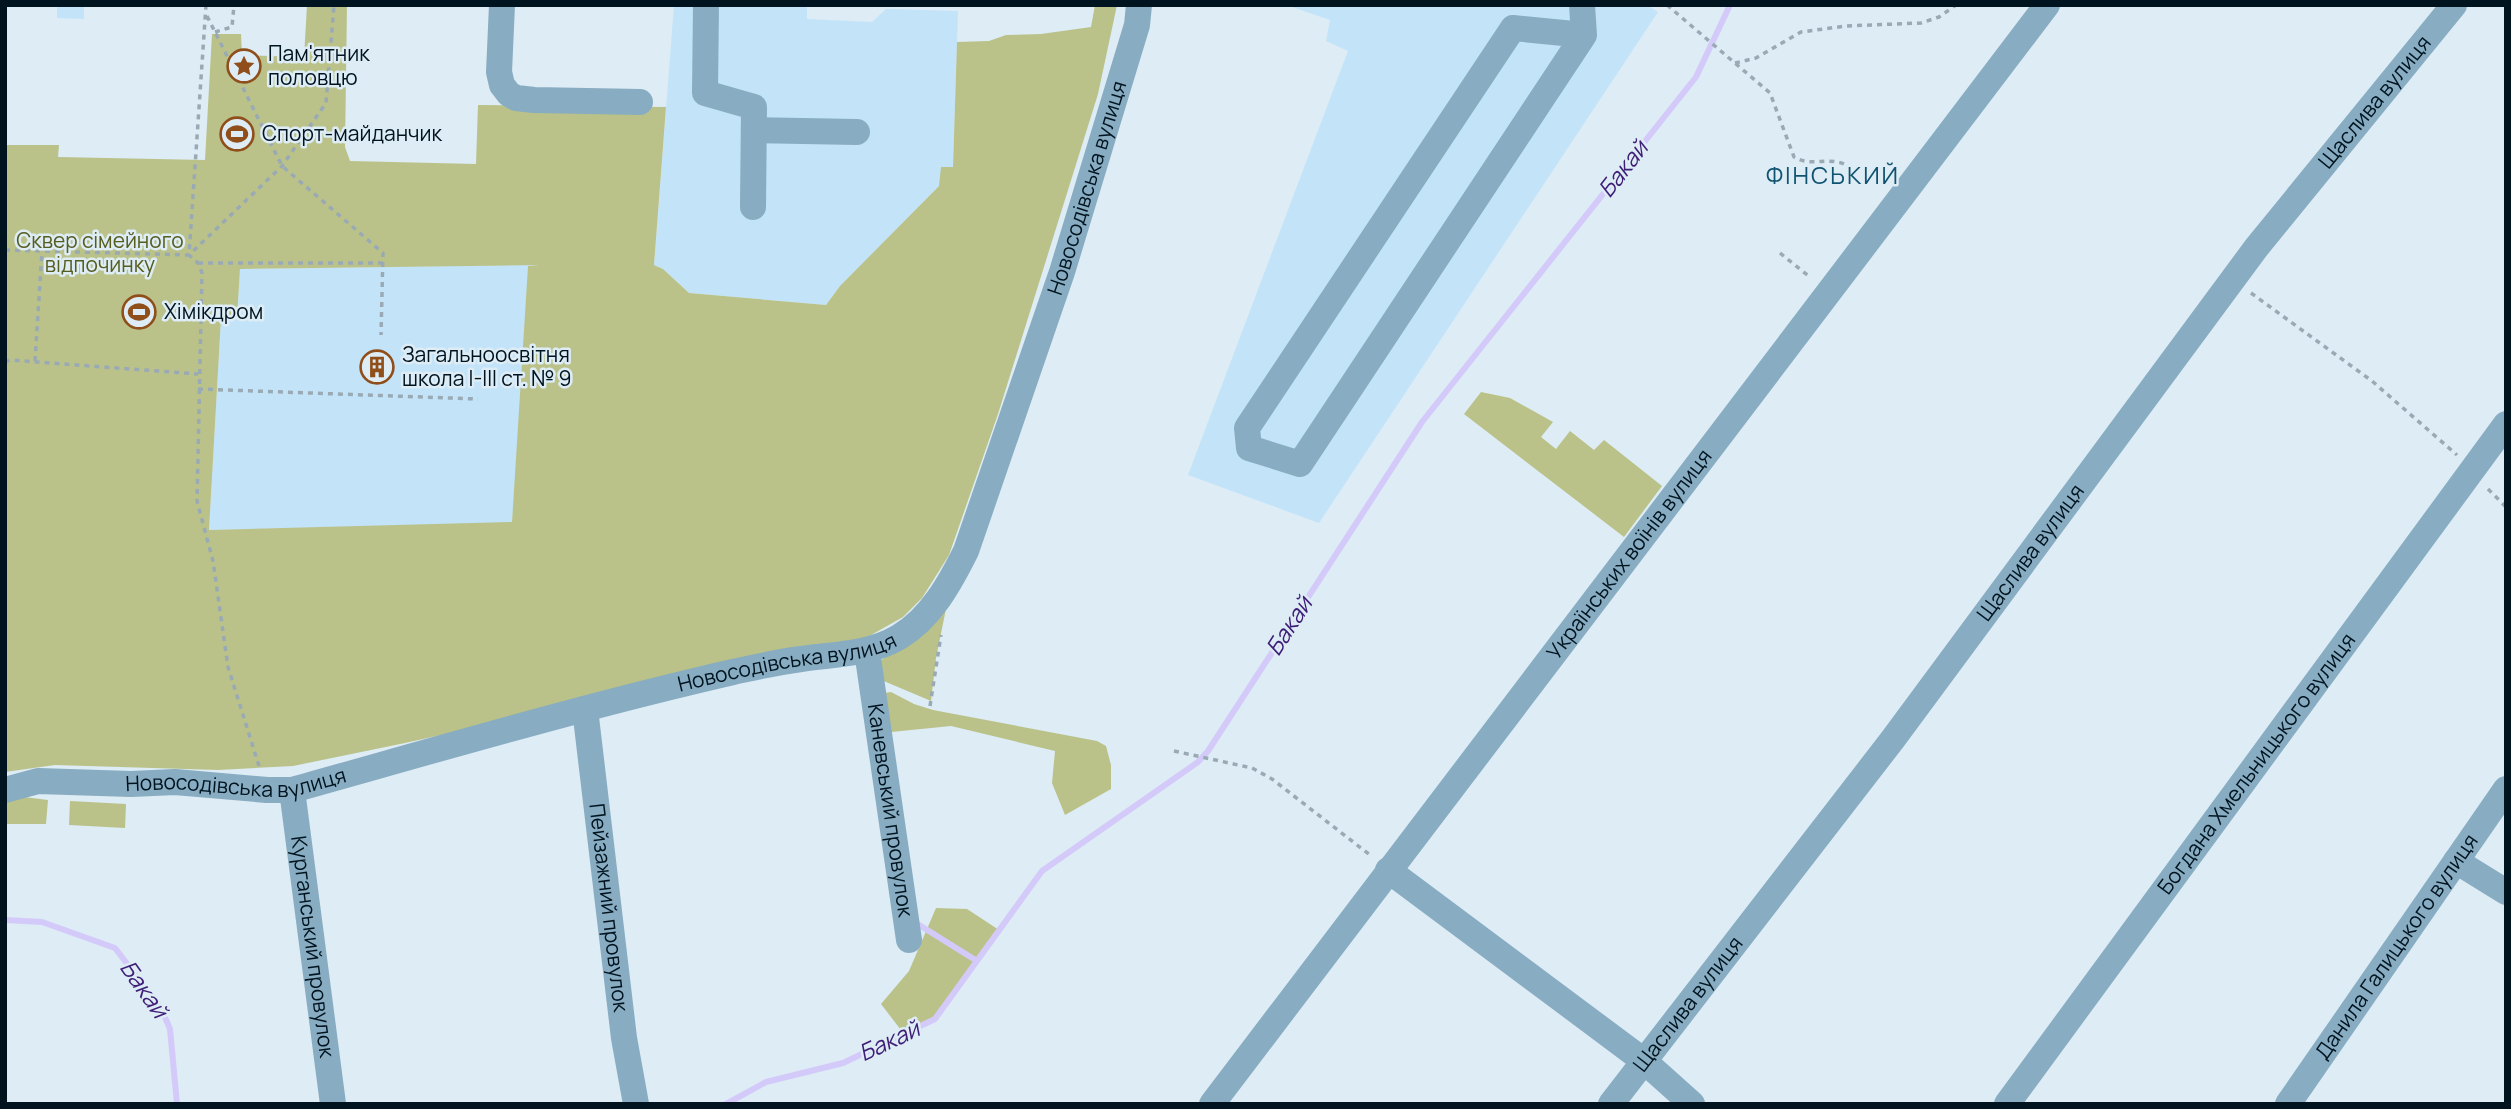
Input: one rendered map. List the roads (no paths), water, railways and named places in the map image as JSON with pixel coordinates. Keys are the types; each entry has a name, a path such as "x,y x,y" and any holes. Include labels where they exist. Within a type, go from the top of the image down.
{"street":[{"path":"502,5 499,72 502,85 509,94 516,98 534,100 640,102"},
{"path":"706,5 705,93 754,107 753,207"},
{"name":"Новосодівська вулиця","path":"5,790 38,781 131,784 175,782 280,790 585,709 798,659 867,651 898,637 917,624 946,589 966,551 1062,272 1137,25 1139,5"},
{"path":"1582,5 1584,35 1300,464 1249,448 1247,428 1514,28 1584,35"},
{"name":"Українських воїнів вулиця","path":"1212,1104 2047,5"},
{"name":"Щаслива вулиця","path":"1611,1104 1893,739 2233,279 2454,5"},
{"path":"754,130 857,132"},
{"name":"Богдана Хмельницького вулиця","path":"2007,1104 2506,424"},
{"name":"Каневський провулок","path":"867,651 909,940"},
{"name":"Пейзажний провулок","path":"585,709 624,1038 636,1104"},
{"name":"Данила Галицького вулиця","path":"2288,1104 2506,789"},
{"name":"Курганський провулок","path":"280,790 333,1104"},
{"path":"2456,861 2506,892"},
{"path":"1388,870 1644,1061 1692,1104"}],"waterway":[{"name":"Бакай","path":"726,1104 766,1082 843,1063 935,1019 1042,871 1198,762 1208,751 1422,422 1696,77 1730,5"},
{"name":"Бакай","path":"5,920 42,922 115,948 161,1008 170,1029 177,1104"},
{"path":"916,923 977,961"}],"place":[{"name":"Пам'ятник половцю","path":"244,66"},
{"name":"Спорт-майданчик","path":"237,134"},
{"name":"Хімікдром","path":"139,312"},
{"name":"Загальноосвітня школа І-ІІІ ст. № 9","path":"377,367"}],"district":[{"name":"ФІНСЬКИЙ","path":"1833,176"}],"park label":[{"name":"Сквер сімейного відпочинку","path":"100,253"}]}
